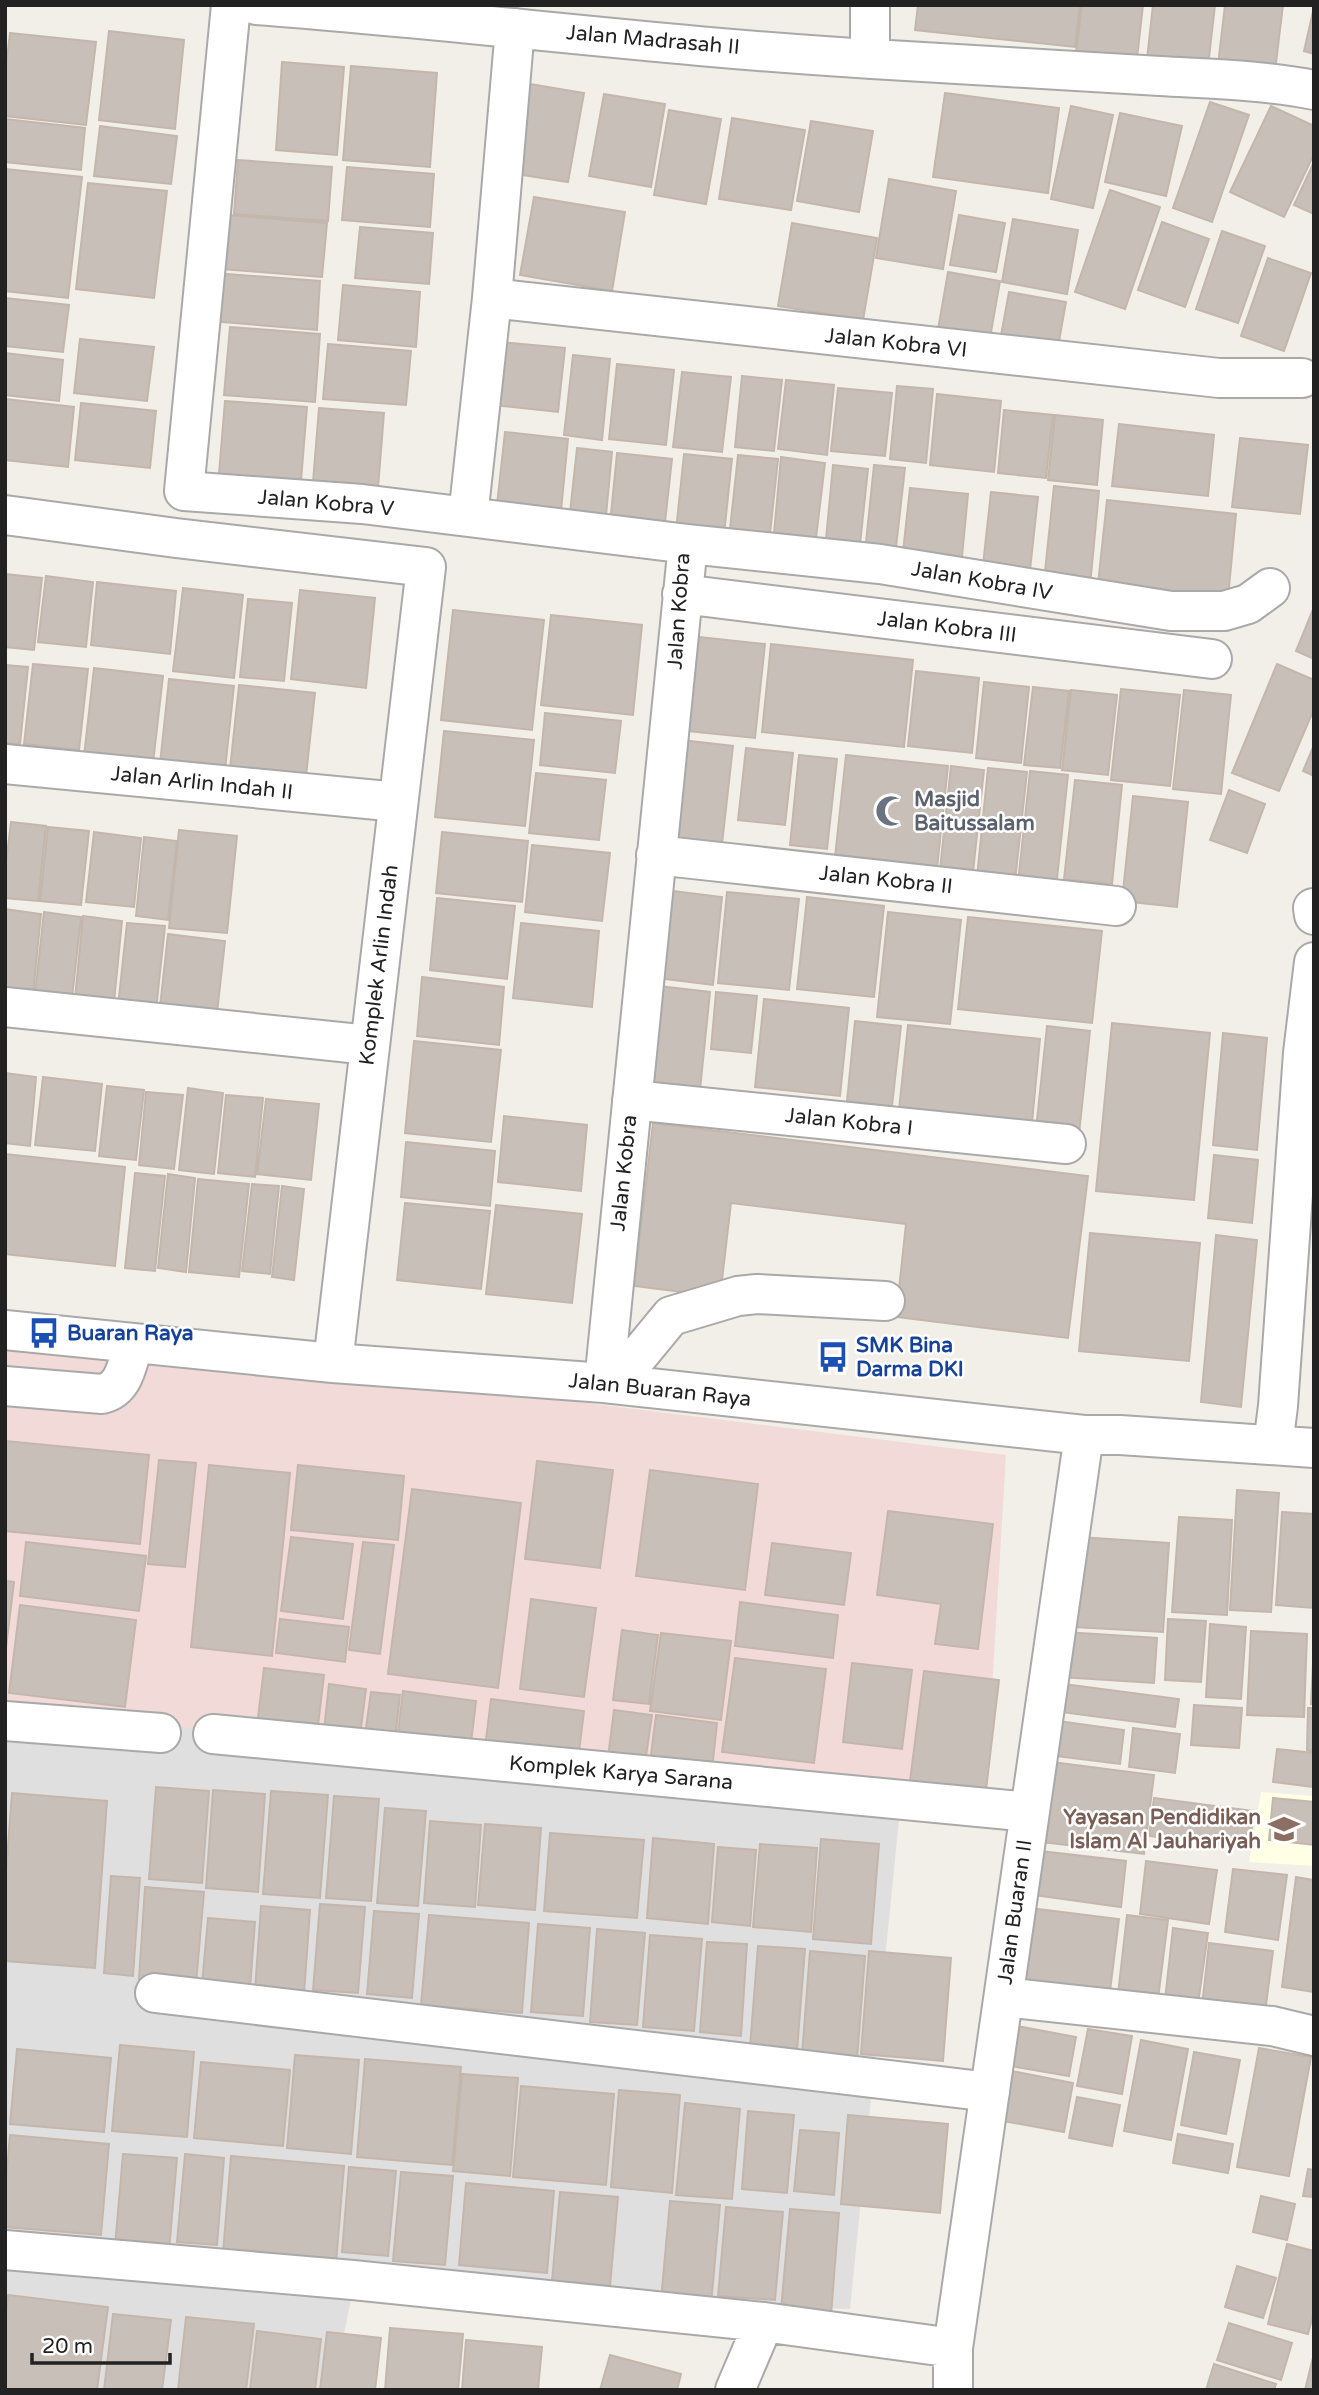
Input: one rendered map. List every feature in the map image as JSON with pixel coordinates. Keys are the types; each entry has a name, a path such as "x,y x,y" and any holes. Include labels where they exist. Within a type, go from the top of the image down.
{"street":[{"name":"Jalan Kobra V","path":"231,5 184,491 362,504 468,517"},
{"name":"Jalan Madrasah II","path":"256,5 384,10 515,28 870,59 1226,80 1290,85 1314,90"},
{"path":"870,5 870,59"},
{"path":"468,517 492,298 515,28"},
{"name":"Jalan Kobra VI","path":"492,298 1219,378 1310,373"},
{"name":"Komplek Arlin Indah","path":"5,515 426,567 333,1363"},
{"name":"Jalan Kobra","path":"468,517 688,544 632,1100 609,1384"},
{"name":"Jalan Kobra IV","path":"688,544 880,564 1171,611 1224,611 1248,604 1270,588"},
{"name":"Jalan Kobra III","path":"682,594 1212,659"},
{"name":"Jalan Arlin Indah II","path":"5,764 398,802"},
{"name":"Jalan Kobra II","path":"656,855 1116,906"},
{"path":"1313,908 1314,915"},
{"path":"1273,1445 1303,1053 1314,962"},
{"path":"5,1007 369,1045"},
{"name":"Jalan Kobra I","path":"632,1100 1066,1144"},
{"path":"609,1384 671,1316 738,1296 757,1294 884,1301"},
{"name":"Jalan Buaran Raya","path":"5,1330 333,1363 609,1384 1084,1435 1314,1447"},
{"path":"5,1386 102,1394 112,1392 120,1385 134,1343"},
{"name":"Jalan Buaran II","path":"953,2390 953,2348 1084,1435"},
{"path":"5,1721 161,1733"},
{"name":"Komplek Karya Sarana","path":"213,1734 1030,1812"},
{"path":"155,1993 990,2092"},
{"path":"1004,1997 1272,2026 1314,2036"},
{"path":"5,2250 353,2280 764,2322 953,2348"},
{"path":"735,2390 764,2322"}],"shaded area":[{"path":"5,1331 936,1450 850,2309 352,2295 337,2367 336,2390 5,2390"},
{"path":"5,1331 1006,1455 986,1790 5,1713"},
{"name":"Yayasan Pendidikan Islam Al Jauhariyah","path":"1261,1792 1314,1796 1314,1866 1249,1862"}],"building":[{"path":"918,5 1080,5 1075,47 915,30"},
{"path":"1082,5 1143,5 1136,67 1075,60"},
{"path":"1153,5 1215,5 1207,75 1146,68"},
{"path":"1225,5 1283,5 1275,71 1218,65"},
{"path":"1314,7 1314,54 1304,51"},
{"path":"109,31 184,40 175,129 99,120"},
{"path":"10,33 96,42 86,125 5,116 5,75"},
{"path":"282,62 344,67 337,155 276,150"},
{"path":"351,66 437,73 430,167 343,160"},
{"path":"524,83 584,93 568,182 509,173"},
{"path":"945,93 1059,108 1048,193 933,177"},
{"path":"604,94 665,104 651,187 589,176"},
{"path":"1210,102 1249,115 1212,222 1173,208"},
{"path":"1071,106 1113,115 1093,208 1051,199"},
{"path":"1271,106 1314,126 1314,154 1284,217 1230,192"},
{"path":"669,110 721,119 706,204 654,195"},
{"path":"1120,113 1182,126 1166,196 1105,182"},
{"path":"732,118 805,130 791,210 719,199"},
{"path":"5,119 85,128 81,170 5,162"},
{"path":"811,121 873,131 859,212 797,201"},
{"path":"100,126 177,136 171,184 94,176"},
{"path":"238,160 332,167 328,221 234,214"},
{"path":"1314,162 1314,214 1294,205"},
{"path":"347,167 434,174 430,227 342,220"},
{"path":"5,169 82,177 68,298 5,291"},
{"path":"889,179 956,191 943,269 876,258"},
{"path":"88,183 167,191 154,298 76,289"},
{"path":"1110,190 1160,207 1125,309 1075,292"},
{"path":"534,197 625,212 612,291 520,275"},
{"path":"215,214 327,223 322,277 210,268"},
{"path":"959,215 1005,223 996,272 950,265"},
{"path":"1013,219 1078,230 1067,294 1002,282"},
{"path":"1162,222 1209,239 1185,307 1138,290"},
{"path":"792,223 877,238 863,320 778,306"},
{"path":"360,227 433,233 429,284 355,278"},
{"path":"1222,231 1265,246 1238,323 1196,309"},
{"path":"1268,258 1311,273 1284,351 1241,336"},
{"path":"948,272 1000,281 988,349 936,341"},
{"path":"214,273 320,281 317,330 211,321"},
{"path":"343,285 420,292 416,347 338,340"},
{"path":"1009,292 1066,302 1057,352 1000,341"},
{"path":"5,298 69,305 63,352 5,346"},
{"path":"230,327 320,334 315,402 224,395"},
{"path":"80,339 154,347 147,401 74,393"},
{"path":"500,342 565,348 558,412 493,405"},
{"path":"328,344 411,351 406,405 323,399"},
{"path":"5,353 63,360 59,401 5,395"},
{"path":"573,355 610,359 602,440 564,435"},
{"path":"617,364 674,370 666,445 609,439"},
{"path":"682,372 731,377 722,452 673,447"},
{"path":"742,376 782,380 774,451 735,447"},
{"path":"786,380 834,385 827,455 778,449"},
{"path":"897,386 933,389 926,463 890,459"},
{"path":"838,388 892,393 885,456 831,451"},
{"path":"937,394 1001,401 994,472 930,465"},
{"path":"5,399 74,407 68,467 5,460"},
{"path":"225,401 307,407 301,481 219,474"},
{"path":"81,403 156,411 150,468 75,460"},
{"path":"319,408 384,413 378,488 313,482"},
{"path":"1004,410 1053,415 1046,478 998,473"},
{"path":"1055,415 1103,420 1097,485 1048,480"},
{"path":"1119,424 1214,435 1208,496 1112,486"},
{"path":"505,432 568,439 560,521 496,514"},
{"path":"1240,438 1308,445 1300,514 1232,507"},
{"path":"577,448 612,452 605,526 569,522"},
{"path":"617,453 672,459 663,540 609,534"},
{"path":"684,454 732,459 723,544 675,540"},
{"path":"738,455 778,459 770,534 730,529"},
{"path":"781,457 825,463 816,538 774,533"},
{"path":"833,465 868,469 859,554 825,550"},
{"path":"874,465 905,468 895,556 865,552"},
{"path":"1054,486 1099,491 1090,586 1044,581"},
{"path":"910,488 968,494 961,567 902,561"},
{"path":"991,492 1038,497 1029,579 982,574"},
{"path":"1107,500 1236,514 1228,598 1098,584"},
{"path":"5,574 42,578 34,650 5,647"},
{"path":"46,576 93,582 86,647 38,642"},
{"path":"97,582 176,591 170,654 91,645"},
{"path":"183,588 243,595 234,678 173,671"},
{"path":"300,590 375,598 366,688 291,679"},
{"path":"248,599 292,603 284,681 240,677"},
{"path":"1314,607 1314,659 1296,651"},
{"path":"453,610 544,620 532,730 441,720"},
{"path":"551,615 642,625 633,715 541,705"},
{"path":"699,637 765,644 755,738 688,731"},
{"path":"771,644 913,660 904,747 762,732"},
{"path":"33,664 88,669 79,750 24,744"},
{"path":"1277,664 1314,680 1314,709 1279,791 1232,773"},
{"path":"5,665 28,667 20,744 5,743"},
{"path":"94,668 163,676 153,763 84,756"},
{"path":"916,671 979,678 972,753 908,746"},
{"path":"169,679 234,686 225,770 160,764"},
{"path":"984,682 1029,687 1021,763 976,758"},
{"path":"239,685 315,693 306,776 230,769"},
{"path":"1033,687 1069,691 1060,768 1024,765"},
{"path":"1121,689 1180,695 1170,786 1111,780"},
{"path":"1071,690 1117,695 1108,775 1062,770"},
{"path":"1184,690 1231,695 1221,794 1173,789"},
{"path":"545,713 621,721 615,773 540,765"},
{"path":"444,731 534,740 525,826 435,817"},
{"path":"673,739 733,746 722,844 662,838"},
{"path":"1314,745 1314,776 1303,771"},
{"path":"746,748 793,753 785,825 738,820"},
{"path":"799,755 837,759 827,849 790,845"},
{"name":"Masjid Baitussalam","path":"846,755 948,766 937,868 835,857"},
{"path":"951,766 984,770 973,872 940,869"},
{"path":"988,768 1027,772 1015,881 977,877"},
{"path":"1030,771 1068,775 1056,888 1018,883"},
{"path":"536,773 606,780 599,840 529,833"},
{"path":"1075,780 1122,785 1112,884 1064,879"},
{"path":"1229,790 1265,804 1247,853 1210,840"},
{"path":"1133,796 1188,802 1177,907 1122,901"},
{"path":"11,822 46,826 38,901 5,898 5,871"},
{"path":"48,827 89,831 81,905 40,901"},
{"path":"179,830 237,836 227,933 169,928"},
{"path":"94,832 141,838 134,907 86,902"},
{"path":"442,832 528,841 522,902 436,893"},
{"path":"144,837 177,841 168,920 136,916"},
{"path":"532,845 610,853 602,921 525,912"},
{"path":"657,889 722,897 713,985 648,977"},
{"path":"727,892 799,899 789,990 718,983"},
{"path":"807,897 884,906 874,997 797,989"},
{"path":"437,898 515,906 507,979 430,970"},
{"path":"5,909 41,914 33,994 5,991"},
{"path":"44,912 81,917 72,998 35,994"},
{"path":"888,912 961,920 950,1024 877,1017"},
{"path":"83,916 122,921 114,1002 75,998"},
{"path":"968,917 1102,931 1092,1023 958,1009"},
{"path":"127,923 165,926 156,1010 118,1006"},
{"path":"521,923 599,931 592,1007 513,998"},
{"path":"168,934 225,941 216,1022 159,1016"},
{"path":"422,977 504,987 499,1045 417,1036"},
{"path":"650,985 710,992 700,1090 640,1084"},
{"path":"716,992 757,996 751,1053 711,1049"},
{"path":"764,999 849,1008 840,1096 755,1087"},
{"path":"855,1021 901,1026 892,1106 847,1101"},
{"path":"1112,1023 1210,1033 1194,1200 1096,1191"},
{"path":"908,1025 1040,1039 1031,1133 898,1119"},
{"path":"1047,1026 1090,1031 1079,1134 1036,1129"},
{"path":"1223,1033 1267,1038 1257,1150 1213,1145"},
{"path":"414,1041 501,1050 491,1142 405,1133"},
{"path":"5,1073 36,1077 30,1146 5,1143"},
{"path":"43,1077 102,1084 95,1151 35,1145"},
{"path":"107,1086 144,1090 136,1160 99,1156"},
{"path":"188,1088 223,1093 214,1174 179,1170"},
{"path":"146,1092 183,1095 174,1169 139,1165"},
{"path":"226,1095 263,1098 255,1177 218,1173"},
{"path":"266,1099 319,1104 311,1180 257,1174"},
{"path":"504,1116 587,1125 581,1191 498,1182"},
{"path":"653,1123 1088,1176 1068,1338 896,1317 906,1224 731,1203 720,1297 634,1286"},
{"path":"406,1142 495,1151 490,1206 401,1197"},
{"path":"5,1154 125,1167 115,1266 5,1254"},
{"path":"1214,1155 1258,1160 1252,1223 1208,1218"},
{"path":"135,1173 165,1176 155,1271 125,1268"},
{"path":"168,1174 195,1178 186,1272 158,1268"},
{"path":"198,1179 249,1184 239,1277 189,1272"},
{"path":"252,1184 279,1186 270,1274 242,1271"},
{"path":"282,1186 304,1189 294,1280 272,1277"},
{"path":"405,1203 490,1211 481,1289 397,1280"},
{"path":"496,1205 582,1214 572,1303 486,1294"},
{"path":"1090,1233 1200,1243 1189,1361 1079,1351"},
{"path":"1216,1235 1257,1240 1241,1407 1201,1402"},
{"path":"5,1441 149,1455 140,1544 5,1531"},
{"path":"159,1460 196,1463 185,1567 148,1564"},
{"path":"537,1461 613,1470 600,1568 525,1559"},
{"path":"209,1465 290,1473 272,1656 191,1647"},
{"path":"298,1465 404,1476 398,1540 291,1530"},
{"path":"650,1470 758,1484 745,1590 636,1576"},
{"path":"412,1489 521,1503 498,1688 388,1674"},
{"path":"1237,1490 1279,1493 1271,1612 1230,1610"},
{"path":"888,1511 993,1524 978,1649 935,1644 941,1604 877,1595"},
{"path":"1282,1512 1314,1514 1314,1608 1276,1605"},
{"path":"1179,1517 1232,1520 1227,1615 1172,1612"},
{"path":"291,1537 353,1544 343,1619 281,1611"},
{"path":"1079,1537 1169,1543 1163,1632 1074,1627"},
{"path":"26,1542 146,1556 139,1611 20,1596"},
{"path":"363,1542 394,1545 380,1654 349,1650"},
{"path":"772,1543 851,1553 844,1605 765,1595"},
{"path":"5,1581 14,1582 5,1656"},
{"path":"531,1599 596,1608 584,1697 520,1689"},
{"path":"740,1602 838,1615 833,1658 735,1646"},
{"path":"20,1605 136,1620 125,1707 9,1693"},
{"path":"280,1619 349,1627 345,1662 276,1653"},
{"path":"1168,1619 1206,1621 1201,1682 1165,1680"},
{"path":"1210,1624 1246,1627 1241,1699 1206,1697"},
{"path":"622,1630 658,1635 649,1704 613,1700"},
{"path":"1251,1631 1307,1634 1304,1717 1247,1715"},
{"path":"1065,1632 1157,1638 1154,1683 1061,1677"},
{"path":"661,1633 731,1641 721,1720 650,1711"},
{"path":"1314,1643 1314,1704 1311,1704"},
{"path":"735,1658 826,1669 814,1763 722,1752"},
{"path":"852,1663 912,1670 902,1749 843,1742"},
{"path":"264,1668 324,1675 317,1734 257,1726"},
{"path":"924,1671 999,1680 986,1790 910,1781"},
{"path":"1056,1683 1179,1699 1175,1727 1053,1711"},
{"path":"329,1684 366,1689 360,1735 324,1730"},
{"path":"403,1691 476,1701 470,1751 397,1741"},
{"path":"371,1692 400,1695 395,1739 365,1735"},
{"path":"491,1699 584,1711 577,1768 484,1756"},
{"path":"1194,1705 1242,1708 1239,1748 1191,1745"},
{"path":"1308,1708 1314,1708 1314,1751 1307,1750"},
{"path":"614,1710 652,1715 644,1770 607,1765"},
{"path":"656,1715 717,1723 711,1779 649,1771"},
{"path":"1051,1720 1124,1730 1120,1764 1047,1755"},
{"path":"1133,1728 1180,1734 1175,1773 1129,1767"},
{"path":"1277,1749 1314,1753 1314,1787 1273,1782"},
{"path":"1052,1762 1154,1775 1144,1854 1042,1842"},
{"path":"156,1787 209,1791 202,1883 149,1879"},
{"path":"213,1790 265,1794 258,1892 206,1888"},
{"path":"271,1791 328,1795 320,1898 263,1894"},
{"path":"12,1793 107,1801 95,1968 5,1961 5,1885"},
{"path":"334,1796 379,1799 371,1901 326,1898"},
{"path":"1154,1798 1254,1811 1249,1849 1149,1836"},
{"path":"1273,1798 1314,1802 1314,1845 1269,1840"},
{"path":"385,1808 426,1811 418,1906 377,1903"},
{"path":"430,1821 481,1825 475,1907 424,1903"},
{"path":"485,1824 541,1828 535,1910 478,1905"},
{"path":"550,1833 644,1840 637,1918 544,1911"},
{"path":"653,1838 714,1844 708,1924 647,1918"},
{"path":"821,1839 879,1844 871,1944 813,1939"},
{"path":"760,1844 817,1848 811,1932 753,1927"},
{"path":"718,1847 756,1850 750,1926 712,1922"},
{"path":"1032,1850 1126,1861 1121,1907 1026,1894"},
{"path":"1146,1861 1217,1870 1209,1924 1140,1914"},
{"path":"1233,1869 1287,1875 1278,1940 1225,1932"},
{"path":"111,1876 140,1878 133,1976 104,1973"},
{"path":"1296,1877 1314,1880 1314,1992 1282,1987"},
{"path":"145,1887 204,1892 196,1984 139,1979"},
{"path":"320,1904 365,1907 358,1993 313,1990"},
{"path":"261,1906 310,1910 304,1994 255,1990"},
{"path":"1022,1907 1119,1919 1109,1999 1011,1986"},
{"path":"374,1911 419,1914 412,1998 367,1994"},
{"path":"429,1915 529,1923 522,2013 421,2005"},
{"path":"1127,1915 1168,1920 1158,1999 1118,1994"},
{"path":"208,1918 255,1922 250,1989 202,1984"},
{"path":"538,1924 590,1928 583,2016 531,2012"},
{"path":"1173,1928 1208,1933 1198,2004 1165,2000"},
{"path":"597,1929 645,1933 637,2025 590,2022"},
{"path":"650,1935 702,1939 694,2031 643,2027"},
{"path":"707,1942 747,1944 741,2036 700,2032"},
{"path":"1209,1943 1273,1951 1265,2013 1202,2006"},
{"path":"758,1946 805,1949 797,2051 750,2047"},
{"path":"810,1951 865,1956 857,2059 802,2055"},
{"path":"869,1951 951,1958 943,2061 861,2054"},
{"path":"1006,2024 1076,2037 1069,2076 999,2064"},
{"path":"1088,2029 1132,2036 1122,2094 1077,2086"},
{"path":"1141,2040 1188,2049 1171,2140 1124,2131"},
{"path":"120,2045 194,2052 187,2137 112,2131"},
{"path":"1259,2048 1311,2057 1289,2176 1237,2167"},
{"path":"17,2049 111,2058 104,2132 10,2124"},
{"path":"1194,2052 1240,2060 1226,2134 1181,2125"},
{"path":"295,2055 359,2060 351,2154 287,2148"},
{"path":"365,2059 461,2067 452,2165 357,2157"},
{"path":"201,2062 290,2070 283,2146 194,2138"},
{"path":"1002,2069 1073,2083 1064,2132 992,2119"},
{"path":"462,2074 518,2078 510,2176 453,2171"},
{"path":"521,2086 614,2094 606,2185 513,2177"},
{"path":"619,2090 680,2095 672,2193 611,2187"},
{"path":"1077,2097 1120,2105 1112,2146 1069,2138"},
{"path":"685,2103 740,2109 732,2199 676,2195"},
{"path":"748,2111 794,2115 787,2193 742,2189"},
{"path":"848,2115 948,2124 940,2213 841,2204"},
{"path":"800,2130 839,2133 834,2195 794,2191"},
{"path":"1178,2134 1233,2144 1228,2173 1173,2163"},
{"path":"10,2135 109,2144 101,2235 5,2227"},
{"path":"123,2154 177,2158 169,2251 115,2246"},
{"path":"185,2154 224,2158 217,2245 177,2242"},
{"path":"231,2156 344,2166 336,2263 223,2253"},
{"path":"349,2167 396,2171 388,2256 342,2252"},
{"path":"1308,2169 1314,2170 1314,2197 1303,2196"},
{"path":"401,2172 453,2176 445,2265 393,2261"},
{"path":"466,2183 554,2191 547,2273 459,2265"},
{"path":"560,2192 618,2197 610,2286 552,2281"},
{"path":"1261,2196 1295,2204 1287,2240 1253,2232"},
{"path":"670,2201 720,2205 711,2305 661,2300"},
{"path":"726,2207 783,2212 775,2300 718,2296"},
{"path":"790,2209 839,2213 831,2315 781,2310"},
{"path":"1287,2244 1314,2251 1314,2311 1308,2334 1268,2324"},
{"path":"1237,2266 1276,2278 1263,2318 1225,2307"},
{"path":"8,2295 108,2307 97,2390 5,2389 5,2322"},
{"path":"113,2314 171,2320 162,2390 104,2390"},
{"path":"186,2317 254,2324 246,2390 178,2390"},
{"path":"1229,2323 1292,2343 1281,2380 1217,2360"},
{"path":"390,2328 463,2334 458,2390 385,2390"},
{"path":"257,2331 321,2339 315,2390 250,2390"},
{"path":"327,2332 381,2338 375,2390 320,2390"},
{"path":"466,2340 542,2347 538,2390 462,2390"},
{"path":"1314,2353 1314,2390 1305,2390"},
{"path":"610,2355 681,2374 677,2390 600,2390"},
{"path":"1214,2364 1276,2384 1274,2390 1206,2390"}],"place":[{"name":"Masjid Baitussalam","path":"891,811"},
{"name":"Buaran Raya","path":"44,1333"},
{"name":"SMK Bina Darma DKI","path":"833,1357"},
{"name":"Yayasan Pendidikan Islam Al Jauhariyah","path":"1284,1829"}]}
